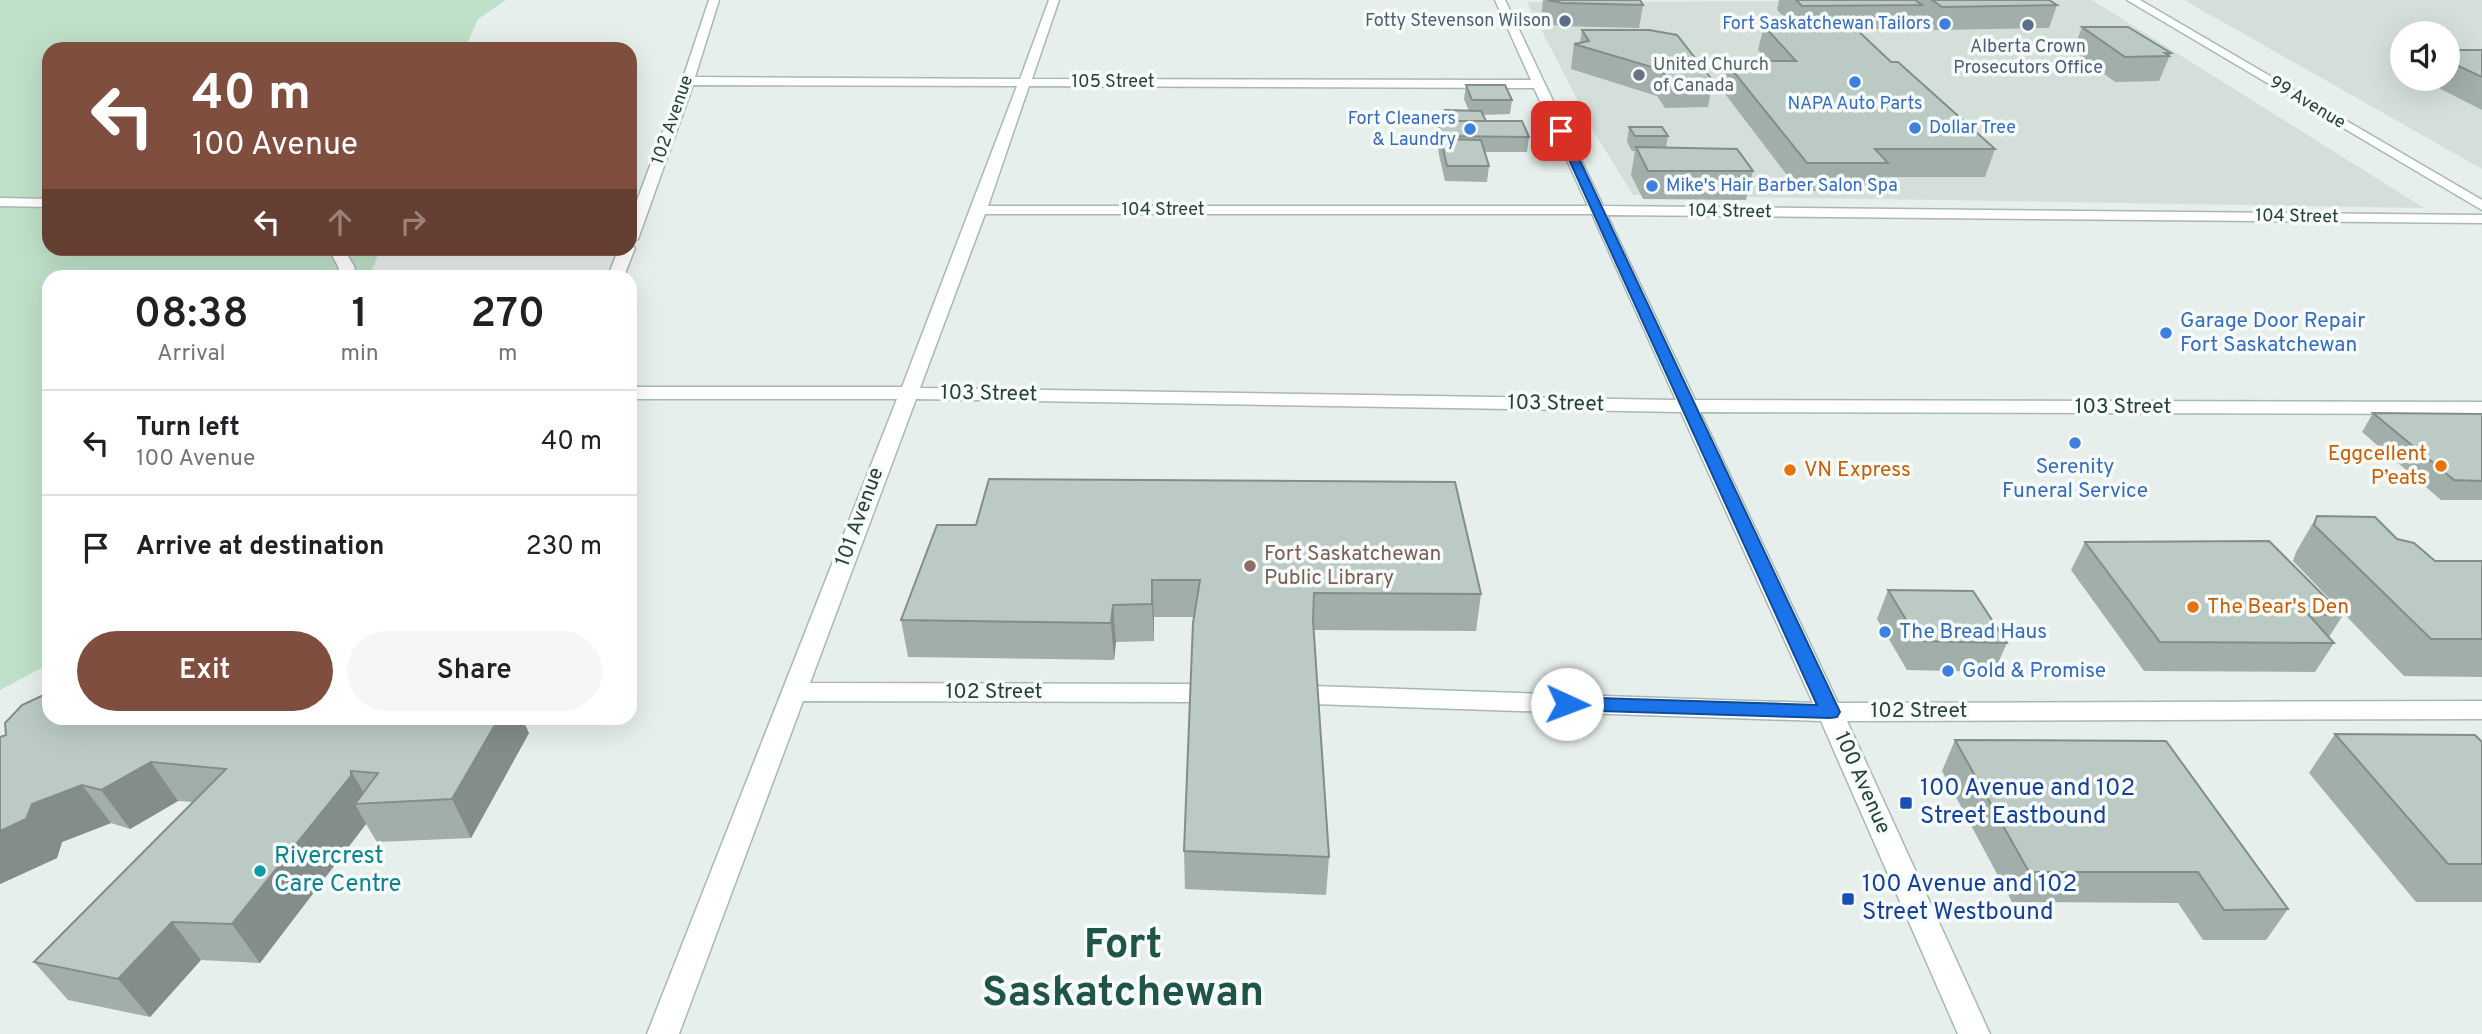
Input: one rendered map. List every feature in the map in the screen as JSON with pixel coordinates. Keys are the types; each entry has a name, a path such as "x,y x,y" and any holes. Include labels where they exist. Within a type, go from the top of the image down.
{"street":[{"name":"102 Avenue","path":"637,220 715,0"},
{"name":"101 Avenue","path":"663,1034 795,692 906,393 979,210 1054,0"},
{"name":"100 Avenue","path":"1500,0 1830,712 1975,1034"},
{"name":"99 Avenue","path":"2132,0 2482,206"},
{"name":"105 Street","path":"688,81 1539,84"},
{"path":"0,202 42,203"},
{"name":"104 Street","path":"979,210 1598,210 2482,219"},
{"name":"103 Street","path":"637,393 906,393 1686,406 2482,408"},
{"name":"102 Street","path":"795,692 1193,693"},
{"name":"102 Street","path":"1313,695 1830,712 2482,710"}],"shaded area":[{"path":"2092,0 2424,208 1633,195 1594,132 1527,2"},
{"path":"2184,0 2482,0 2482,169"}],"green space":[{"path":"0,0 506,0 478,19 468,42 42,42 42,256 378,256 372,270 42,270 42,668 0,690"}],"building":[{"path":"1548,0 1640,0 1643,5 1562,3"},
{"path":"1796,0 1915,0 1922,5 1802,6"},
{"path":"1932,0 2049,0 2057,5 1942,7"},
{"path":"1764,26 1853,26 1891,62 1898,62 1995,149 1875,149 1888,163 1807,163 1725,61 1796,61"},
{"path":"2082,27 2128,27 2171,53 2165,53 2169,56 2125,57"},
{"path":"1582,30 1649,30 1677,35 1713,81 1670,82 1662,70 1574,44 1589,41"},
{"path":"2460,50 2482,50 2482,77 2460,67"},
{"path":"1466,85 1505,85 1512,100 1472,100"},
{"path":"1445,110 1481,111 1486,121 1450,121"},
{"path":"1438,121 1522,121 1529,137 1441,136"},
{"path":"1629,127 1662,127 1668,136 1635,136"},
{"path":"1441,139 1481,140 1489,166 1447,166"},
{"path":"1636,147 1737,149 1753,171 1648,171"},
{"path":"2373,413 2482,414 2482,481 2454,480"},
{"path":"989,479 1455,482 1481,594 1314,593 1313,620 1329,857 1184,851 1193,623 1200,580 1152,580 1152,604 1113,605 1111,623 901,620 937,525 976,525"},
{"path":"2317,516 2375,517 2397,539 2414,543 2435,561 2482,561 2482,639 2431,639 2314,525"},
{"path":"2269,541 2343,615 2308,614 2334,643 2160,642 2085,542"},
{"path":"1888,590 1973,591 2007,643 1919,641"},
{"path":"42,696 42,725 495,725 452,799 355,804 378,773 351,771 351,776 232,924 172,922 118,979 34,962 226,769 151,762 101,790 82,785 32,804 26,819 0,831 0,737 6,735 5,723 22,705"},
{"path":"2335,734 2475,735 2482,742 2482,864 2448,864"},
{"path":"1955,740 2166,741 2288,909 2224,910 2198,872 2029,872"}],"place":[{"name":"Fotty Stevenson Wilson","path":"1565,21"},
{"name":"Fort Saskatchewan Tailors","path":"1945,24"},
{"name":"Alberta Crown Prosecutors Office","path":"2028,25"},
{"name":"United Church of Canada","path":"1639,75"},
{"name":"NAPA Auto Parts","path":"1855,82"},
{"name":"Dollar Tree","path":"1915,128"},
{"name":"Fort Cleaners & Laundry","path":"1470,129"},
{"name":"Mike's Hair Barber Salon Spa","path":"1652,186"},
{"name":"Garage Door Repair Fort Saskatchewan","path":"2166,333"},
{"name":"Serenity Funeral Service","path":"2075,443"},
{"name":"Eggcellent P’eats","path":"2441,466"},
{"name":"VN Express","path":"1790,470"},
{"name":"Fort Saskatchewan Public Library","path":"1250,566"},
{"name":"The Bear's Den","path":"2193,607"},
{"name":"The Bread Haus","path":"1885,632"},
{"name":"Gold & Promise","path":"1948,671"},
{"name":"100 Avenue and 102 Street Eastbound","path":"1906,803"},
{"name":"Rivercrest Care Centre","path":"260,871"},
{"name":"100 Avenue and 102 Street Westbound","path":"1848,899"}],"district":[{"name":"Fort Saskatchewan","path":"1123,970"}],"route":[{"path":"1561,131 1686,406 1830,712 1567,704"}]}
